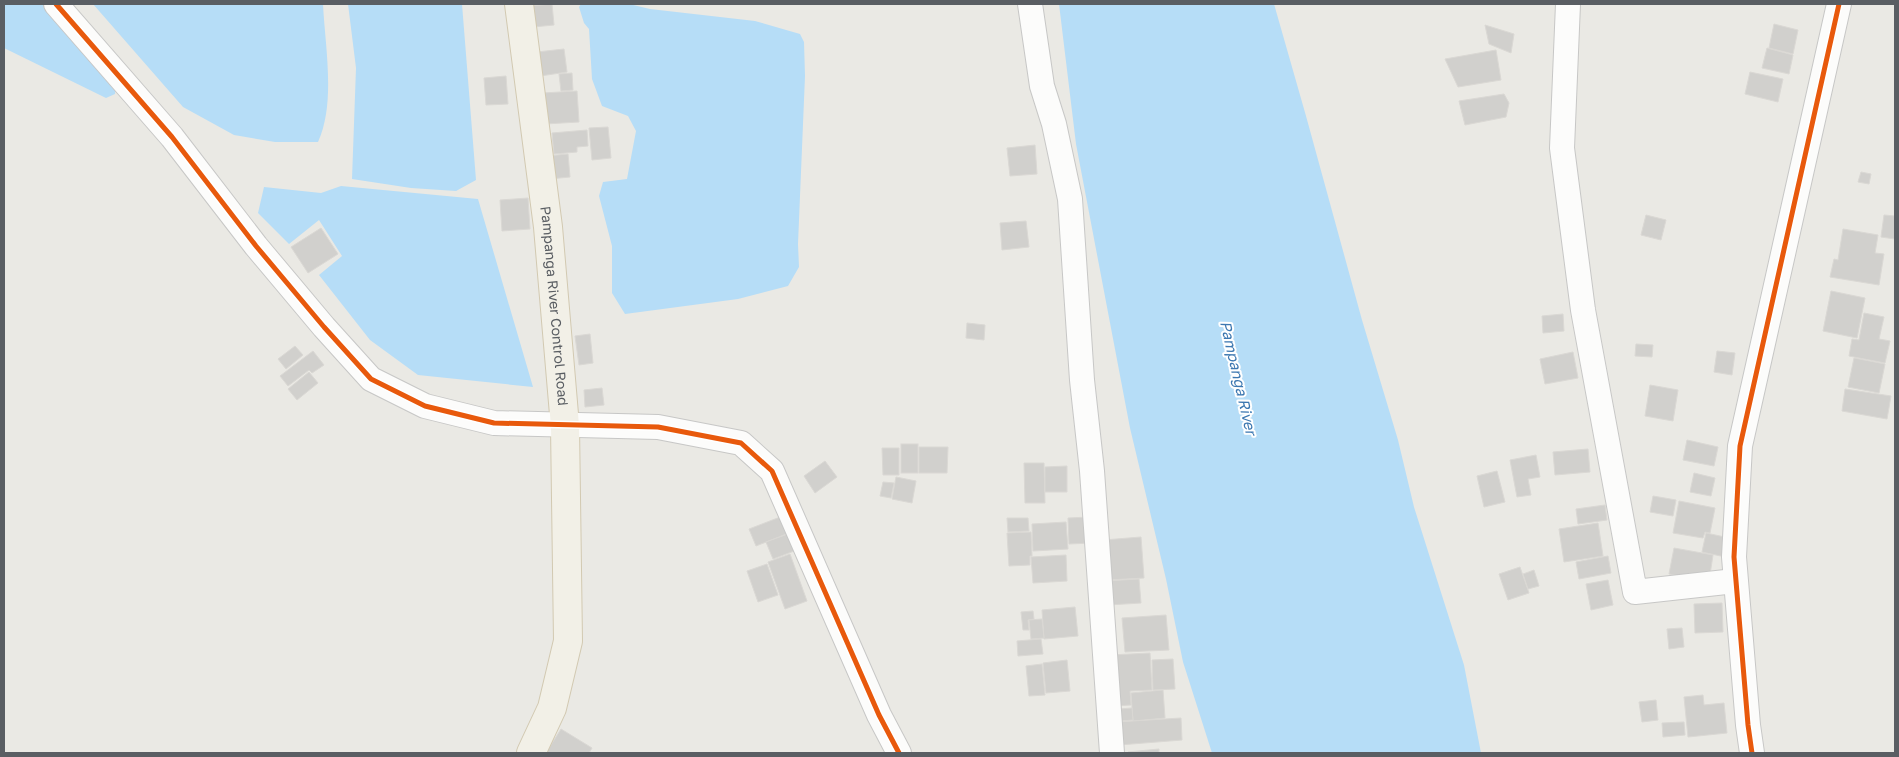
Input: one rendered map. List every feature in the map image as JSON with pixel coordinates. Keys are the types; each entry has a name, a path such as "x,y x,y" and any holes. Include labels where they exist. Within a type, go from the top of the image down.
{"main road":[{"name":"Pampanga River Control Road","path":"519,4 548,228 565,426 568,641 552,708 531,753"}],"street":[{"path":"56,4 172,137 256,246 371,379 425,406 494,423 658,427 741,443 772,471 879,715 899,753"},
{"path":"1030,4 1042,86 1054,124 1070,199 1082,380 1092,470 1112,753"},
{"path":"1568,4 1562,148 1583,310 1635,592 1735,581"},
{"path":"1752,753 1748,726 1734,557 1740,446 1839,4"}],"water":[{"path":"4,4 49,4 116,79 115,94 106,98 4,48"},
{"path":"93,4 323,4 328,92 327,110 318,142 275,142 234,135 183,107"},
{"path":"348,4 462,4 476,180 456,191 411,188 352,179 356,68"},
{"path":"581,4 629,4 650,9 755,21 800,34 804,42 805,76 798,244 799,267 788,286 738,299 625,314 612,293 612,246 599,196 603,182 627,179 636,131 628,116 602,106 592,79 589,29 584,23 579,7"},
{"name":"Pampanga River","path":"1059,4 1274,4 1362,320 1398,440 1414,507 1464,665 1481,753 1212,753 1183,662 1166,579 1130,428 1076,144"},
{"path":"341,186 478,199 533,387 418,375 370,340 319,275 342,256 319,220 289,244 258,213 264,187 321,193"}],"building":[{"path":"552,4 554,25 533,27 531,6"},
{"path":"1774,24 1798,30 1793,54 1769,48"},
{"path":"1485,25 1514,34 1511,53 1489,44"},
{"path":"1767,48 1793,55 1789,74 1762,68"},
{"path":"564,49 567,72 540,76 537,52"},
{"path":"1496,50 1501,80 1458,87 1445,59"},
{"path":"1750,72 1783,79 1778,102 1745,94"},
{"path":"572,73 573,90 561,91 559,74"},
{"path":"506,76 508,104 486,105 484,78"},
{"path":"577,91 579,122 545,124 543,93"},
{"path":"1504,94 1509,103 1506,117 1465,125 1459,101"},
{"path":"608,127 611,158 592,160 589,128"},
{"path":"587,130 588,146 577,147 577,152 554,154 552,133"},
{"path":"1035,145 1037,174 1010,176 1007,148"},
{"path":"568,154 570,177 549,179 547,156"},
{"path":"1861,172 1871,174 1869,184 1858,182"},
{"path":"528,198 530,229 502,231 500,200"},
{"path":"1646,215 1666,220 1661,240 1641,235"},
{"path":"1884,215 1895,216 1895,239 1881,237"},
{"path":"1026,221 1029,247 1002,250 1000,223"},
{"path":"321,228 338,254 308,273 291,247"},
{"path":"1843,229 1878,235 1875,253 1884,254 1879,285 1830,277 1834,259 1838,260"},
{"path":"1831,291 1865,298 1857,338 1823,331"},
{"path":"1864,313 1884,317 1879,339 1890,341 1885,363 1849,356 1852,339 1859,340"},
{"path":"1563,314 1564,331 1543,333 1542,316"},
{"path":"967,323 985,325 984,340 966,338"},
{"path":"590,334 593,363 579,365 575,336"},
{"path":"1636,344 1653,345 1652,357 1635,356"},
{"path":"295,346 303,355 286,369 278,359"},
{"path":"313,351 324,365 312,373 309,370 288,386 280,376"},
{"path":"1717,351 1735,353 1732,375 1714,372"},
{"path":"1573,352 1578,378 1545,384 1540,359"},
{"path":"1854,358 1885,364 1879,393 1848,387"},
{"path":"309,372 318,383 297,400 288,389"},
{"path":"1650,385 1678,390 1673,421 1645,416"},
{"path":"602,388 604,405 585,407 584,390"},
{"path":"1845,389 1891,396 1887,419 1842,411"},
{"path":"1687,440 1718,447 1714,466 1683,460"},
{"path":"901,444 918,444 918,473 901,473"},
{"path":"919,447 948,447 947,473 919,473"},
{"path":"882,448 899,448 899,475 883,475"},
{"path":"1588,449 1590,472 1555,475 1553,452"},
{"path":"1536,455 1540,477 1528,479 1531,495 1517,497 1510,460"},
{"path":"825,461 837,477 815,493 804,476"},
{"path":"1024,463 1044,463 1045,503 1025,503"},
{"path":"1067,466 1067,492 1045,492 1045,467"},
{"path":"1497,471 1505,502 1484,507 1477,476"},
{"path":"1694,473 1715,478 1711,496 1690,492"},
{"path":"896,477 916,481 912,503 892,499"},
{"path":"883,482 894,483 891,498 880,496"},
{"path":"1653,496 1676,500 1673,516 1650,512"},
{"path":"1679,501 1715,508 1710,533 1705,532 1703,538 1673,533"},
{"path":"1605,505 1607,520 1578,524 1576,509"},
{"path":"788,514 794,531 756,546 749,529"},
{"path":"1090,517 1091,543 1069,544 1068,518"},
{"path":"1007,518 1028,518 1029,531 1008,532"},
{"path":"1066,522 1068,549 1033,551 1032,524"},
{"path":"1598,523 1603,556 1564,562 1559,529"},
{"path":"796,531 802,548 773,559 766,542"},
{"path":"1031,532 1032,556 1030,556 1030,565 1009,566 1007,533"},
{"path":"1706,533 1734,539 1730,558 1702,552"},
{"path":"1141,537 1144,578 1107,580 1104,540"},
{"path":"1674,548 1713,555 1709,581 1669,574"},
{"path":"790,554 807,601 785,609 768,562"},
{"path":"1066,555 1067,581 1033,583 1031,557"},
{"path":"1608,556 1611,573 1579,579 1576,562"},
{"path":"767,564 778,595 758,602 747,571"},
{"path":"1520,567 1529,593 1508,600 1499,574"},
{"path":"1534,570 1539,586 1528,589 1523,574"},
{"path":"1139,579 1141,603 1108,605 1106,581"},
{"path":"1608,580 1613,605 1591,610 1586,584"},
{"path":"1722,603 1723,632 1695,633 1694,604"},
{"path":"1075,607 1078,636 1044,639 1042,610"},
{"path":"1033,611 1034,619 1028,620 1029,630 1023,630 1021,612"},
{"path":"1166,615 1169,650 1125,652 1122,618"},
{"path":"1042,619 1044,638 1031,639 1029,620"},
{"path":"1682,628 1684,647 1669,649 1667,629"},
{"path":"1041,639 1043,654 1018,656 1017,641"},
{"path":"1150,653 1152,690 1130,691 1131,705 1114,706 1111,655"},
{"path":"1173,659 1175,689 1153,690 1152,660"},
{"path":"1067,660 1070,691 1046,693 1043,663"},
{"path":"1042,664 1045,695 1029,696 1026,666"},
{"path":"1163,690 1165,718 1133,721 1131,693"},
{"path":"1703,695 1704,705 1724,703 1727,733 1688,737 1684,697"},
{"path":"1656,700 1658,720 1642,722 1639,702"},
{"path":"1132,708 1133,720 1120,721 1119,709"},
{"path":"1181,718 1182,740 1119,745 1117,722"},
{"path":"1684,722 1685,735 1663,737 1662,723"},
{"path":"561,729 592,748 589,753 546,753"},
{"path":"1159,749 1159,753 1128,752"}],"cycle path":[{"path":"56,4 172,137 256,246 324,327 371,379 425,406 494,423 658,427 741,443 772,471 879,715 899,753"},
{"path":"1752,753 1734,557 1740,446 1839,4"}]}
